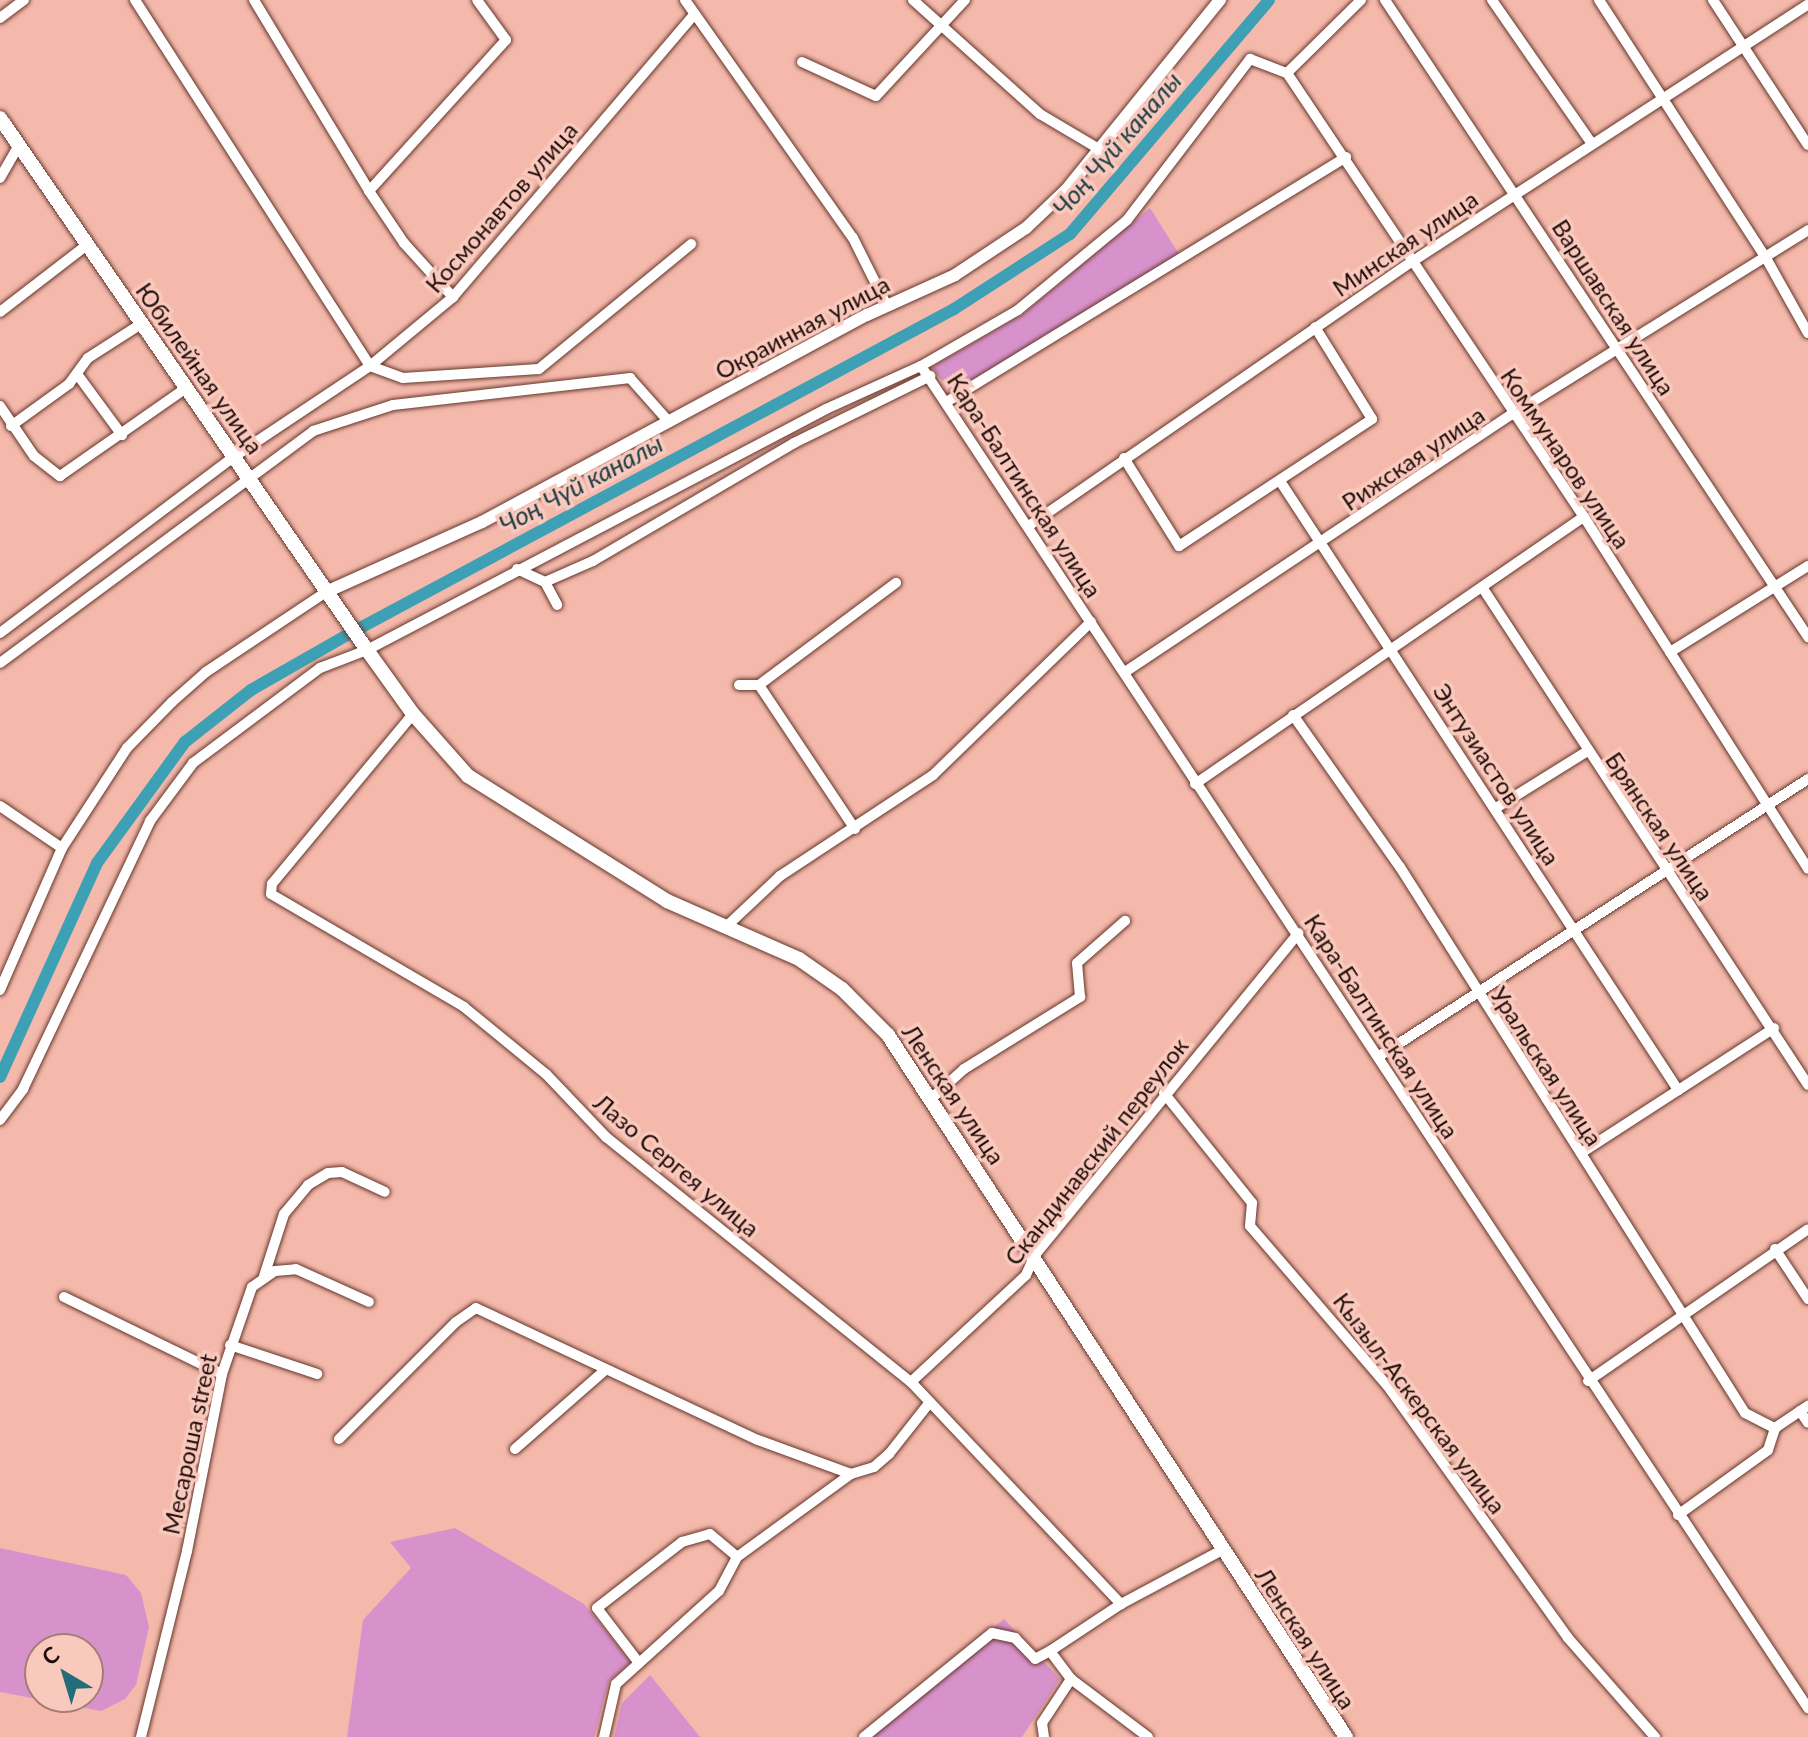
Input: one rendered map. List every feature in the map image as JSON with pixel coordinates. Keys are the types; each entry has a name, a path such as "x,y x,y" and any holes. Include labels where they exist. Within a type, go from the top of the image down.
{"main road":[{"name":"Юбилейная улица","path":"0,118 365,647"},
{"name":"Ленская улица","path":"365,647 413,714 468,776 499,800 667,901 729,924 799,959 842,989 888,1035 933,1097 1222,1550 1346,1737"}],"street":[{"path":"0,18 24,0"},
{"path":"135,0 370,366 403,378 539,369 691,244"},
{"path":"254,0 369,191 404,243 453,297"},
{"path":"369,191 506,40 477,0"},
{"path":"685,0 853,238 887,306"},
{"path":"913,0 1040,114 1099,149"},
{"path":"802,62 876,96 965,0"},
{"path":"0,1120 23,1089 150,821 193,763 320,668 921,366 1018,310 1127,220 1250,59 1287,73 1361,0"},
{"name":"Варшавская улица","path":"1385,0 1517,193 1808,637"},
{"path":"1492,0 1592,144"},
{"path":"1599,0 1766,258 1808,333"},
{"path":"1713,0 1808,145"},
{"name":"Окраинная улица","path":"328,594 482,522 887,306 955,275 1026,228 1099,149 1212,3"},
{"name":"Минская улица","path":"1030,525 1413,261 1808,4"},
{"name":"Космонавтов улица","path":"0,633 235,456 370,366 453,297 695,14"},
{"name":"Коммунаров улица","path":"1287,73 1346,157 1511,415 1584,517 1808,869"},
{"path":"0,178 19,145"},
{"path":"948,401 1346,157"},
{"name":"Рижская улица","path":"1125,672 1322,544 1511,415 1808,230"},
{"path":"0,312 87,245"},
{"path":"11,426 77,374 88,358 141,324"},
{"path":"1124,458 1179,546 1372,419 1315,327"},
{"name":"Кара-Балтинская улица","path":"921,366 948,401 1030,525 1195,784 1299,933 1588,1381 1808,1708"},
{"path":"77,374 122,435"},
{"path":"545,582 593,561 794,443 930,376"},
{"path":"0,663 248,474 313,431 393,405 630,378 669,422"},
{"path":"0,406 11,426 47,470 60,476 186,388"},
{"name":"Энтузиастов улица","path":"1280,481 1678,1090"},
{"path":"1195,784 1584,517"},
{"path":"1670,652 1808,566"},
{"path":"517,569 545,582 557,605"},
{"path":"739,685 759,685 896,583"},
{"name":"Брянская улица","path":"1482,587 1586,752 1774,1028 1808,1085"},
{"path":"0,990 62,848 127,748 206,672 328,594"},
{"path":"729,924 780,876 933,775 1091,622"},
{"path":"759,685 855,829"},
{"name":"Лазо Сергея улица","path":"413,714 272,884 271,894 464,1007 546,1074 606,1137 911,1382 1121,1604"},
{"name":"Уральская улица","path":"1293,715 1400,867 1474,992 1581,1153 1745,1413 1775,1428"},
{"path":"1496,808 1586,752"},
{"path":"1378,1057 1474,992 1808,779"},
{"path":"0,806 62,848"},
{"path":"933,1097 964,1069 1080,997 1077,963 1125,921"},
{"name":"Скандинавский переулок","path":"911,1382 1026,1275 1035,1255 1164,1093 1299,933"},
{"path":"1581,1153 1774,1028"},
{"name":"Кызыл-Аскерская улица","path":"1164,1093 1252,1203 1250,1226 1378,1373 1568,1638 1655,1737"},
{"name":"Месароша street","path":"141,1737 187,1551 222,1374 252,1287 264,1276 284,1214 308,1185 328,1173 342,1172 385,1192"},
{"path":"1588,1381 1681,1312 1808,1229"},
{"path":"1775,1249 1808,1299"},
{"path":"264,1276 296,1269 369,1302"},
{"path":"64,1297 222,1374"},
{"path":"339,1439 456,1322 476,1308 604,1371 758,1440 851,1474"},
{"path":"230,1345 317,1374"},
{"path":"515,1449 604,1371"},
{"path":"604,1737 616,1684 719,1591 737,1557 851,1474 874,1467 889,1454 930,1402"},
{"path":"1678,1515 1768,1450 1775,1428 1804,1408 1808,1423"},
{"path":"639,1663 597,1608 682,1542 710,1534 737,1557"},
{"path":"864,1737 992,1633 1015,1638 1035,1659 1121,1604 1222,1550"},
{"path":"1050,1651 1071,1679 1148,1737"},
{"path":"1044,1737 1042,1723 1071,1679"}],"shaded area":[{"path":"1150,208 1179,254 951,393 932,367 1022,315"},
{"path":"455,1528 584,1604 631,1662 609,1681 594,1737 347,1737 363,1620 411,1568 390,1542"},
{"path":"0,1548 126,1575 141,1593 149,1627 136,1685 125,1699 104,1710 104,1633 24,1633 24,1697 0,1692"},
{"path":"1004,1619 1060,1679 1022,1737 859,1737"},
{"path":"650,1675 700,1737 614,1737 622,1703"}],"waterway":[{"name":"Чоң Чүй каналы","path":"0,1077 97,863 185,742 251,690 347,635 954,309 1070,234 1269,0"}]}
